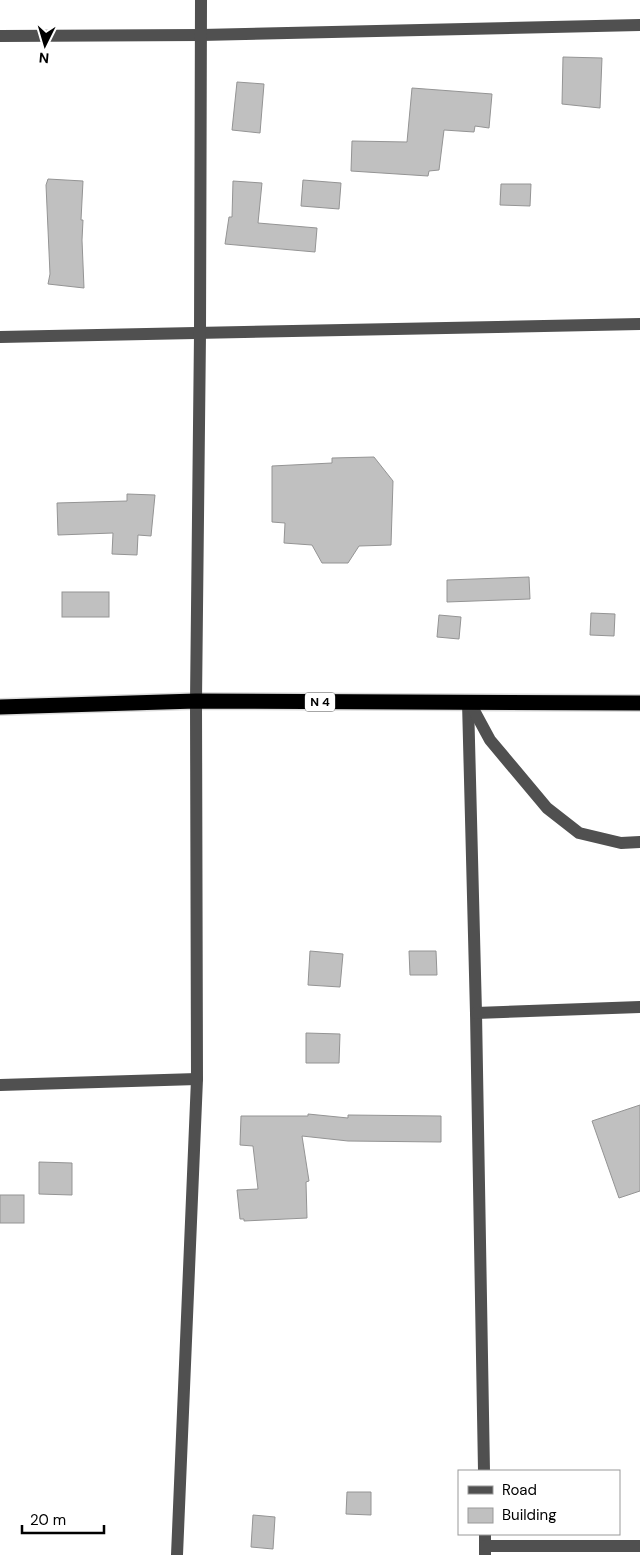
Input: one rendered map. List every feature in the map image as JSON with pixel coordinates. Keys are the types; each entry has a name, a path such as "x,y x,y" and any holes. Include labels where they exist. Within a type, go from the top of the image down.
{"highway":[{"name":"N 4","path":"0,707 196,702 640,703"}],"street":[{"path":"177,1555 197,1079 196,702 201,0"},
{"path":"0,36 201,35 640,25"},
{"path":"0,337 640,324"},
{"path":"469,703 490,740 547,808 579,832 621,843 640,842"},
{"path":"469,703 484,1470"},
{"path":"476,1013 640,1007"},
{"path":"0,1085 197,1079"},
{"path":"485,1545 640,1546"}],"building":[{"path":"563,57 602,58 600,108 562,104"},
{"path":"237,82 264,84 260,133 232,130"},
{"path":"412,88 492,94 489,128 475,126 474,132 444,130 439,170 429,171 428,176 351,171 352,141 407,142"},
{"path":"48,179 83,181 81,220 83,220 84,288 48,284 50,274 46,185"},
{"path":"303,180 341,183 339,209 301,206"},
{"path":"233,181 262,183 258,223 317,228 315,252 225,244 229,217 232,217"},
{"path":"501,184 531,184 530,206 500,205"},
{"path":"374,457 393,481 391,545 359,546 348,563 322,563 312,545 284,543 285,523 272,522 272,466 332,463 332,458"},
{"path":"127,494 155,495 151,536 138,535 137,555 112,554 113,533 58,535 57,503 127,501"},
{"path":"529,577 530,599 447,602 447,580"},
{"path":"62,592 109,592 109,617 62,617"},
{"path":"591,613 615,614 614,636 590,635"},
{"path":"439,615 461,617 459,639 437,637"},
{"path":"310,951 343,954 340,987 308,985"},
{"path":"409,951 436,951 437,975 410,975"},
{"path":"306,1033 340,1034 339,1063 306,1063"},
{"path":"640,1105 640,1191 619,1198 592,1121"},
{"path":"308,1114 348,1118 348,1115 441,1116 441,1142 348,1141 302,1136 309,1181 306,1182 307,1218 244,1221 244,1219 240,1219 237,1190 258,1189 253,1146 240,1145 241,1116 308,1116"},
{"path":"39,1162 72,1163 72,1195 39,1194"},
{"path":"0,1195 24,1195 24,1223 0,1223"},
{"path":"347,1492 371,1492 371,1515 346,1514"},
{"path":"253,1515 275,1517 273,1549 251,1547"}]}
